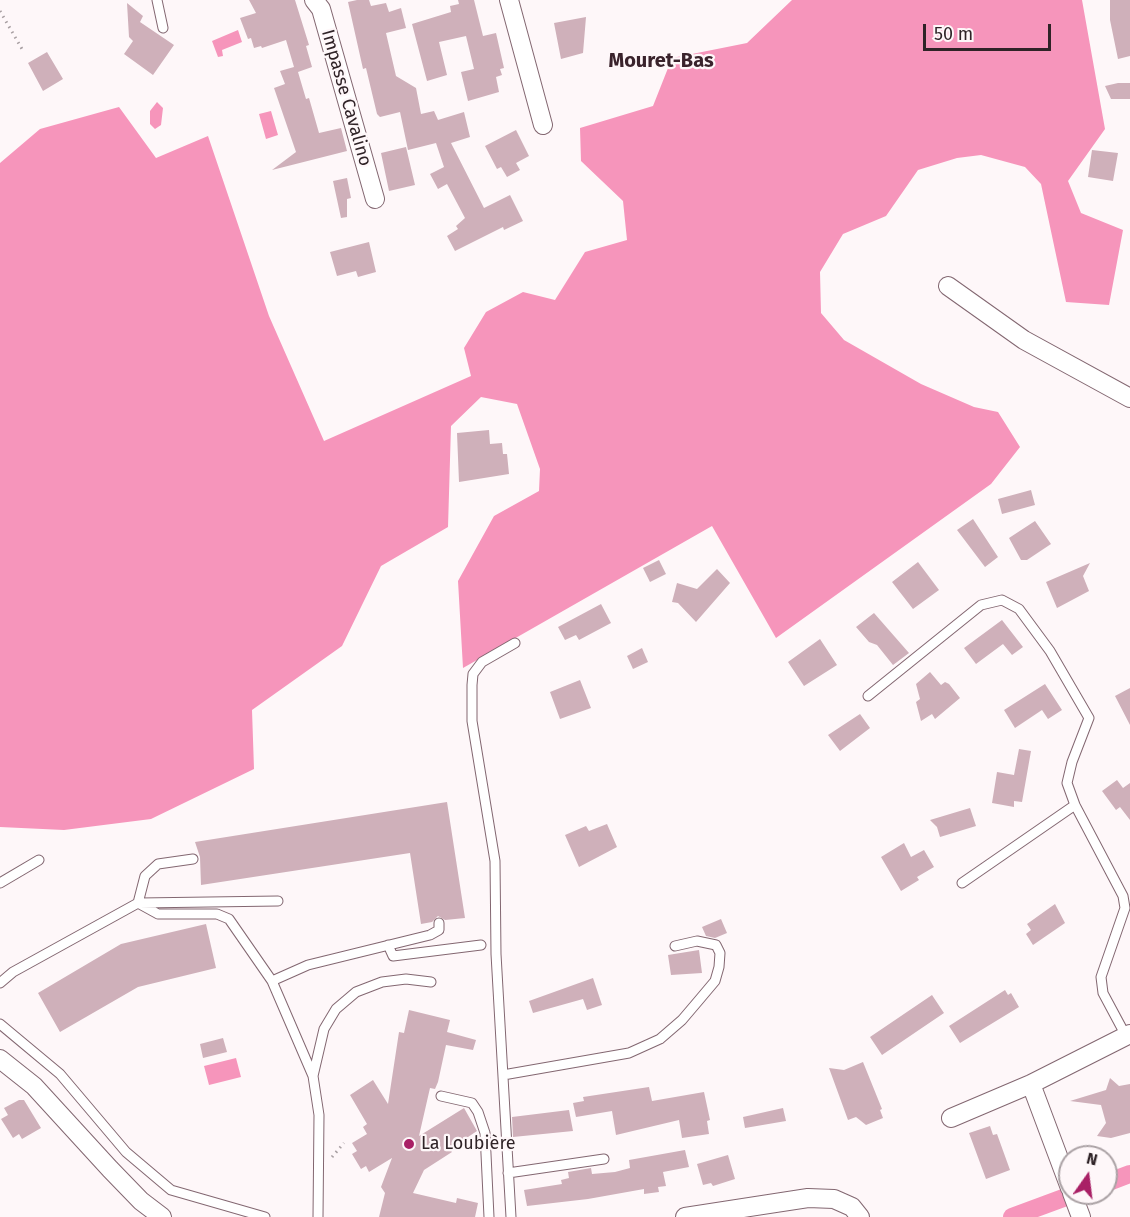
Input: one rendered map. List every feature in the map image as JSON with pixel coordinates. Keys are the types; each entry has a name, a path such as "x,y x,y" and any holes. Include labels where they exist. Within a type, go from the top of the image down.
{"street":[{"name":"Impasse Cavalino","path":"314,0 321,9 375,199"},
{"path":"509,0 543,125"},
{"path":"948,286 1024,340 1130,398"},
{"path":"951,1118 1031,1084 1128,1035"},
{"path":"0,1059 34,1086 141,1201 162,1217"},
{"path":"1031,1084 1058,1155"},
{"path":"685,1217 808,1198 834,1199 852,1207 860,1217"}],"lane":[{"path":"157,0 164,28"},
{"path":"868,696 981,605 1002,600 1019,609 1050,651 1089,718 1067,783 1075,806 1123,896 1125,908 1101,977 1103,993 1128,1035"},
{"path":"511,1217 496,954 495,861 472,721 472,685 473,674 482,662 515,643"},
{"path":"962,883 1075,806"},
{"path":"138,903 145,876 158,864 194,859"},
{"path":"0,883 39,860"},
{"path":"0,983 13,972 138,903 278,901"},
{"path":"138,903 158,914 217,914 229,919 272,981 313,1076 319,1115 318,1217"},
{"path":"272,981 308,965 430,935 439,930 439,924"},
{"path":"503,1075 629,1053 660,1039 682,1020 715,981 719,967 720,953 716,945 697,941 675,946"},
{"path":"388,945 393,956 481,945"},
{"path":"313,1076 324,1029 336,1009 356,992 382,982 398,980 431,982"},
{"path":"0,1024 60,1074 126,1152 171,1190 265,1217"},
{"path":"441,1096 472,1103 478,1112 485,1133 489,1217"},
{"path":"508,1178 604,1159"}],"path":[{"path":"0,11 22,49"}],"shaded area":[{"path":"792,0 1082,0 1105,129 1068,181 1081,213 1123,230 1109,305 1066,302 1041,184 1025,167 981,155 957,158 918,170 886,216 843,234 820,272 821,313 844,340 921,384 974,407 998,412 1020,447 991,484 776,638 712,526 463,668 458,581 494,516 539,491 540,469 517,404 481,397 451,426 448,527 381,566 342,646 252,710 254,769 151,819 64,830 0,827 0,163 40,129 119,107 156,158 208,136 269,316 324,441 471,376 464,348 486,312 523,292 555,300 585,252 627,240 623,201 581,161 580,128 653,106 672,58 747,43"},
{"path":"238,30 242,42 222,50 223,56 218,57 212,41"},
{"path":"157,102 163,108 161,125 155,129 150,124 150,111"},
{"path":"271,111 278,135 266,139 259,114"},
{"path":"236,1058 241,1077 209,1085 204,1066"}],"building":[{"path":"249,0 295,0 309,45 306,46 312,67 298,72 306,99 309,98 319,133 341,128 347,151 272,170 296,152 274,88 285,84 280,71 294,67 286,40 262,48 261,46 254,48 240,18 256,13"},
{"path":"369,0 371,6 386,3 389,12 401,8 406,28 386,33 396,76 416,88 421,114 434,111 438,120 464,112 470,137 451,143 484,208 510,195 523,221 504,230 503,227 455,251 447,236 458,229 456,226 465,218 447,184 438,189 430,174 444,167 436,143 408,150 400,112 380,117 377,114 366,68 363,69 348,2"},
{"path":"458,0 474,0 483,36 496,33 504,68 500,69 502,75 496,77 499,92 468,101 461,72 474,69 466,36 439,42 447,75 427,81 412,24 451,12 450,6 459,4"},
{"path":"1110,0 1130,0 1130,56 1118,59 1110,20"},
{"path":"127,3 143,16 140,22 174,45 153,75 124,54 133,41 129,37"},
{"path":"586,17 583,53 561,59 554,23"},
{"path":"47,52 63,79 43,91 28,63"},
{"path":"1130,83 1130,99 1111,99 1105,86"},
{"path":"516,130 529,156 516,163 520,170 507,177 501,167 497,169 485,146"},
{"path":"406,147 415,185 389,191 381,153"},
{"path":"1092,150 1118,153 1113,181 1088,177"},
{"path":"347,178 351,198 347,199 347,217 341,218 333,181"},
{"path":"369,242 376,272 358,277 356,271 337,276 330,252"},
{"path":"489,430 490,444 502,443 503,454 507,454 509,474 459,482 457,433"},
{"path":"1031,490 1035,505 1002,514 998,499"},
{"path":"973,519 998,557 985,567 957,530"},
{"path":"1035,521 1051,544 1027,560 1021,560 1009,538"},
{"path":"659,560 666,574 650,582 643,568"},
{"path":"918,562 939,590 913,609 892,582"},
{"path":"1090,563 1083,576 1089,591 1057,608 1046,582"},
{"path":"717,569 730,583 696,622 678,603 672,602 677,583 697,589"},
{"path":"601,604 611,623 579,640 576,635 565,640 558,627"},
{"path":"874,613 909,653 893,665 877,645 869,642 856,627"},
{"path":"1002,620 1023,647 1012,655 1003,644 976,664 964,648"},
{"path":"820,639 837,665 804,686 788,662"},
{"path":"642,648 648,662 633,669 627,656"},
{"path":"930,672 941,685 945,682 949,684 960,698 935,719 932,714 921,721 916,702 920,699 916,684"},
{"path":"580,680 591,708 560,719 550,692"},
{"path":"1045,684 1062,710 1048,719 1042,710 1015,728 1004,710"},
{"path":"1130,688 1130,725 1115,696"},
{"path":"860,714 870,728 840,751 828,735"},
{"path":"1019,749 1031,751 1022,802 1014,801 1014,807 992,803 997,772 1014,775"},
{"path":"1117,780 1123,788 1130,783 1130,820 1120,807 1116,810 1102,791"},
{"path":"447,802 465,918 445,920 438,916 432,922 421,924 410,853 201,885 200,857 195,842"},
{"path":"970,808 976,826 940,837 937,827 930,820"},
{"path":"607,824 617,847 579,867 565,835 586,826 589,831"},
{"path":"904,843 911,857 924,850 934,867 917,877 919,880 901,891 881,857"},
{"path":"1055,904 1065,923 1033,945 1026,934 1031,930 1027,924"},
{"path":"721,919 727,933 715,938 706,936 702,927"},
{"path":"206,924 216,968 138,987 60,1032 38,993 121,944"},
{"path":"699,950 702,973 671,975 668,955"},
{"path":"593,978 602,1005 587,1010 583,999 533,1013 529,1001"},
{"path":"1005,990 1008,995 1011,993 1019,1007 960,1043 949,1026"},
{"path":"932,995 944,1013 882,1055 870,1037"},
{"path":"409,1010 450,1020 447,1032 476,1040 473,1050 446,1045 438,1082 435,1089 430,1088 419,1136 464,1108 477,1131 450,1149 452,1152 424,1170 413,1193 456,1203 457,1198 478,1203 475,1217 379,1217 385,1193 381,1187 392,1158 369,1172 366,1166 361,1169 352,1154 357,1151 352,1143 367,1134 363,1127 367,1124 350,1095 373,1080 388,1104 399,1032 404,1033"},
{"path":"223,1038 227,1052 203,1058 200,1044"},
{"path":"863,1062 882,1109 880,1110 883,1118 866,1125 856,1117 848,1120 829,1068 844,1070"},
{"path":"1110,1078 1119,1086 1130,1084 1130,1133 1111,1138 1097,1136 1106,1123 1101,1105 1070,1101 1106,1090"},
{"path":"649,1087 652,1101 704,1092 710,1120 707,1121 709,1134 682,1138 679,1120 616,1135 612,1111 576,1117 573,1103 584,1101 583,1097"},
{"path":"19,1100 24,1100 41,1128 22,1139 19,1134 13,1138 1,1119 8,1115 4,1108"},
{"path":"783,1108 786,1121 745,1128 743,1117"},
{"path":"569,1110 573,1131 513,1137 512,1117"},
{"path":"990,1126 993,1135 997,1134 1010,1170 986,1179 969,1133"},
{"path":"685,1150 689,1167 663,1172 666,1186 658,1187 659,1192 644,1194 644,1189 588,1199 527,1206 524,1190 562,1184 561,1180 569,1178 568,1172 591,1168 592,1174 615,1172 630,1168 629,1160"},
{"path":"728,1155 735,1179 713,1186 711,1183 703,1185 697,1164"}],"waterway":[{"path":"1118,1178 1130,1174"},
{"path":"1012,1217 1058,1200"}],"place":[{"name":"La Loubière","path":"409,1144"}],"district":[{"name":"Mouret-Bas","path":"661,61"}]}
